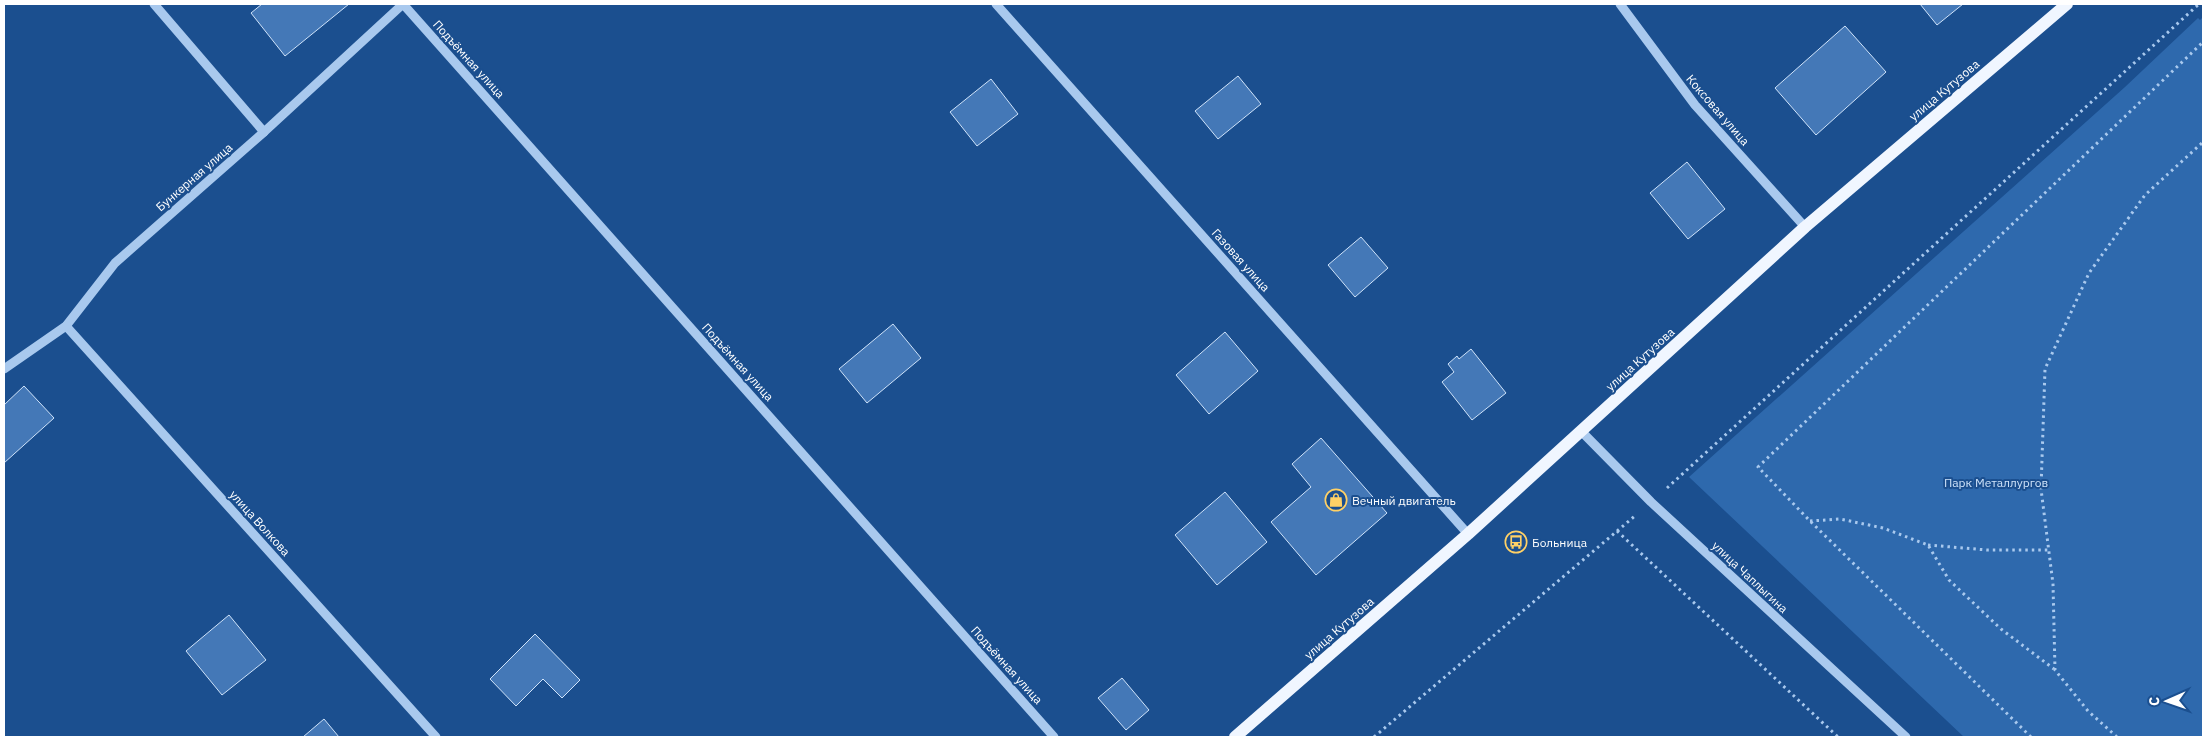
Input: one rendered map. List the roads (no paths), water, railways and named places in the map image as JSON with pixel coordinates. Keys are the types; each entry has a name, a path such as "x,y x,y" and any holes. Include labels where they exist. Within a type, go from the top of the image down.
{"main road":[{"name":"улица Кутузова","path":"1235,737 1468,534 1805,227 2067,4"}],"street":[{"path":"154,4 264,132"},
{"name":"Бункерная улица","path":"4,369 66,326 115,263 264,132 403,4"},
{"name":"Подъёмная улица","path":"403,4 1054,737"},
{"name":"Газовая улица","path":"996,4 1468,534"},
{"name":"Коксовая улица","path":"1620,4 1695,105 1805,227"},
{"name":"улица Волкова","path":"66,326 436,737"},
{"name":"улица Чаплыгина","path":"1581,431 1651,502 1906,737"}],"place":[{"name":"Вечный двигатель","path":"1336,500"},
{"name":"Больница","path":"1516,542"}],"park label":[{"name":"Парк Металлургов","path":"1996,482"}]}
